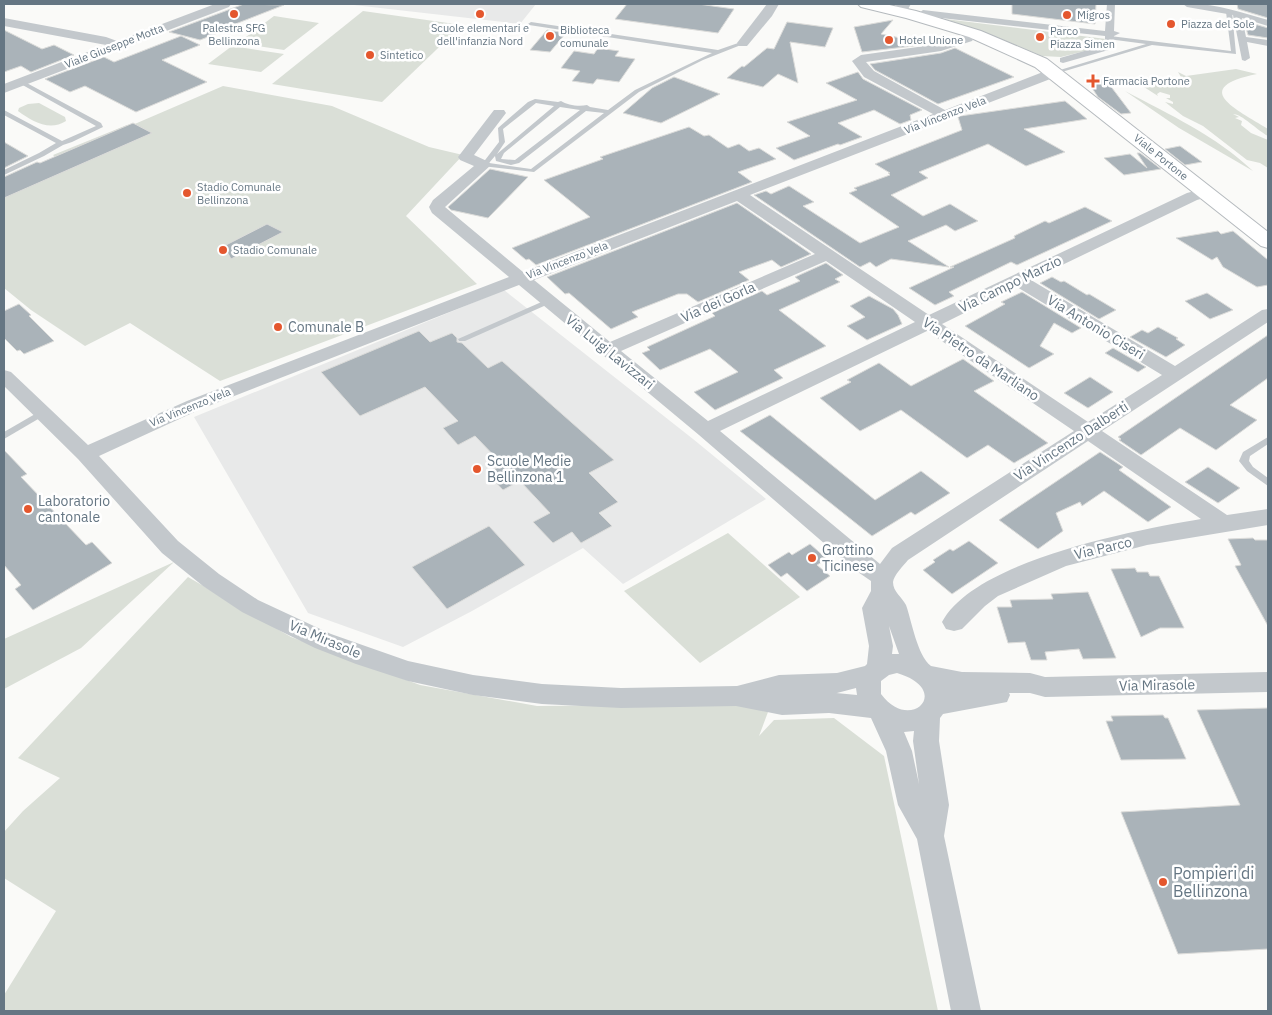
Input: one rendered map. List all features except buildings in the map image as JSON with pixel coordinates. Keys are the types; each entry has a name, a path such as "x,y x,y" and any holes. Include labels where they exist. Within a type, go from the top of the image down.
{"main road":[{"name":"Viale Portone","path":"883,7 926,24 1058,66 1206,193 1268,242"},
{"name":"Viale Portone","path":"883,7 975,34 1041,62 1058,66"}],"street":[{"name":"Viale Giuseppe Motta","path":"4,89 225,4"},
{"path":"744,42 773,4"},
{"path":"1058,66 1109,47 1112,35 1111,4"},
{"path":"1187,4 1230,10 1268,23"},
{"path":"1230,10 1242,39 1244,58"},
{"path":"923,13 1112,35"},
{"path":"4,22 106,41 116,45"},
{"path":"9,36 34,28"},
{"path":"945,115 869,74 858,60 861,58 941,47 968,38"},
{"path":"1242,39 1268,43"},
{"name":"Via Vincenzo Vela","path":"85,454 194,404 945,115 1058,66"},
{"path":"484,165 465,157 499,112"},
{"name":"Via Luigi Lavizzari","path":"484,165 439,204 437,208 706,430 863,564 882,584 894,605 906,642 923,672"},
{"name":"Via Campo Marzio","path":"706,430 1192,196 1206,193"},
{"name":"Via Pietro da Marliano","path":"738,194 1223,523"},
{"name":"Via dei Gorla","path":"607,350 828,254"},
{"name":"Via Antonio Ciseri","path":"1018,280 1174,374"},
{"name":"Via Vincenzo Dalberti","path":"882,584 900,554 1268,314"},
{"name":"Via Mirasole","path":"4,376 85,454 170,547 211,580 250,606 323,641 364,657 408,671 473,685 542,694 620,698 736,696 782,704 829,703 880,711"},
{"name":"Via Parco","path":"954,622 984,594 1004,583 1060,559 1093,548 1223,523 1268,517"},
{"path":"882,584 874,608 881,646 876,671 868,682 868,691 871,700 880,711 899,752 911,805 930,836 966,1011"},
{"path":"876,671 898,663 923,672 937,690 926,741 936,804 930,836"},
{"name":"Via Mirasole","path":"736,696 779,684 837,682 876,671"},
{"name":"Via Mirasole","path":"923,672 962,682 1030,683 1045,687 1268,682"},
{"name":"Via Mirasole","path":"932,710 973,697 1033,692 1045,687"},
{"path":"880,711 901,720 911,721 932,710"}],"lane":[{"path":"1112,35 1234,53 1230,10"},
{"path":"531,24 719,52"},
{"path":"484,165 532,171 637,91 744,42"},
{"path":"1058,66 1150,45"},
{"path":"4,173 14,166 54,148 60,143 70,141 100,126 21,82"},
{"path":"484,165 502,142 500,129 530,103 540,101 562,103 609,112"},
{"path":"562,103 499,154 498,160 510,163 517,162 587,108"},
{"path":"4,112 60,143"},
{"path":"462,339 549,302"},
{"path":"4,436 42,413"},
{"path":"1268,440 1246,454 1244,461 1250,469 1268,483"}],"shaded area":[{"name":"Scuole elementari e dell'infanzia Nord","path":"345,4 536,4 520,24"},
{"name":"Sintetico","path":"363,11 462,25 382,102 272,84"},
{"path":"274,16 319,23 284,50 238,43"},
{"name":"Parco Piazza Simen","path":"945,19 1106,39 1105,46 1061,57 1042,56 989,34"},
{"path":"232,46 284,54 261,72 208,64"},
{"path":"1236,69 1257,74 1237,80 1226,86 1222,92 1225,99 1233,106 1268,129 1268,136 1241,117 1233,114 1239,117 1235,118 1242,121 1241,125 1251,133 1268,140 1268,168 1260,163 1247,160 1203,126 1183,116 1165,102 1173,104 1173,102 1166,98 1170,98 1170,95 1160,92 1157,94 1158,96 1144,87 1181,77 1178,72 1186,76"},
{"name":"Stadio Comunale","path":"223,86 332,106 429,147 463,155 406,216 477,284 220,381 130,323 85,346 31,310 4,288 4,181 56,158 53,155 127,125 130,126"},
{"path":"1125,91 1208,136 1253,171 1179,128"},
{"path":"39,103 65,117 66,121 53,125 41,124 18,111 19,108 28,104"},
{"name":"Scuole Medie Bellinzona 1","path":"504,290 766,499 623,584 583,548 472,611 403,647 308,613 194,417"},
{"path":"728,533 800,597 700,663 624,591"},
{"path":"174,562 81,648 4,689 4,639"},
{"path":"188,577 291,637 420,685 537,706 771,704 759,736 774,720 834,718 884,756 938,1011 4,1011 4,995 56,911 4,878 4,832 23,811 60,778 18,758"}],"place":[{"name":"Palestra SFG Bellinzona","path":"234,14"},
{"name":"Scuole elementari e dell'infanzia Nord","path":"480,14"},
{"name":"Migros","path":"1067,15"},
{"name":"Piazza del Sole","path":"1171,24"},
{"name":"Biblioteca comunale","path":"550,36"},
{"name":"Parco Piazza Simen","path":"1040,37"},
{"name":"Hotel Unione","path":"889,40"},
{"name":"Sintetico","path":"370,55"},
{"name":"Farmacia Portone","path":"1093,81"},
{"name":"Stadio Comunale Bellinzona","path":"187,193"},
{"name":"Stadio Comunale","path":"223,250"},
{"name":"Comunale B","path":"278,327"},
{"name":"Scuole Medie Bellinzona 1","path":"477,469"},
{"name":"Laboratorio cantonale","path":"28,509"},
{"name":"Grottino Ticinese","path":"812,558"},
{"name":"Pompieri di Bellinzona","path":"1163,882"}]}
